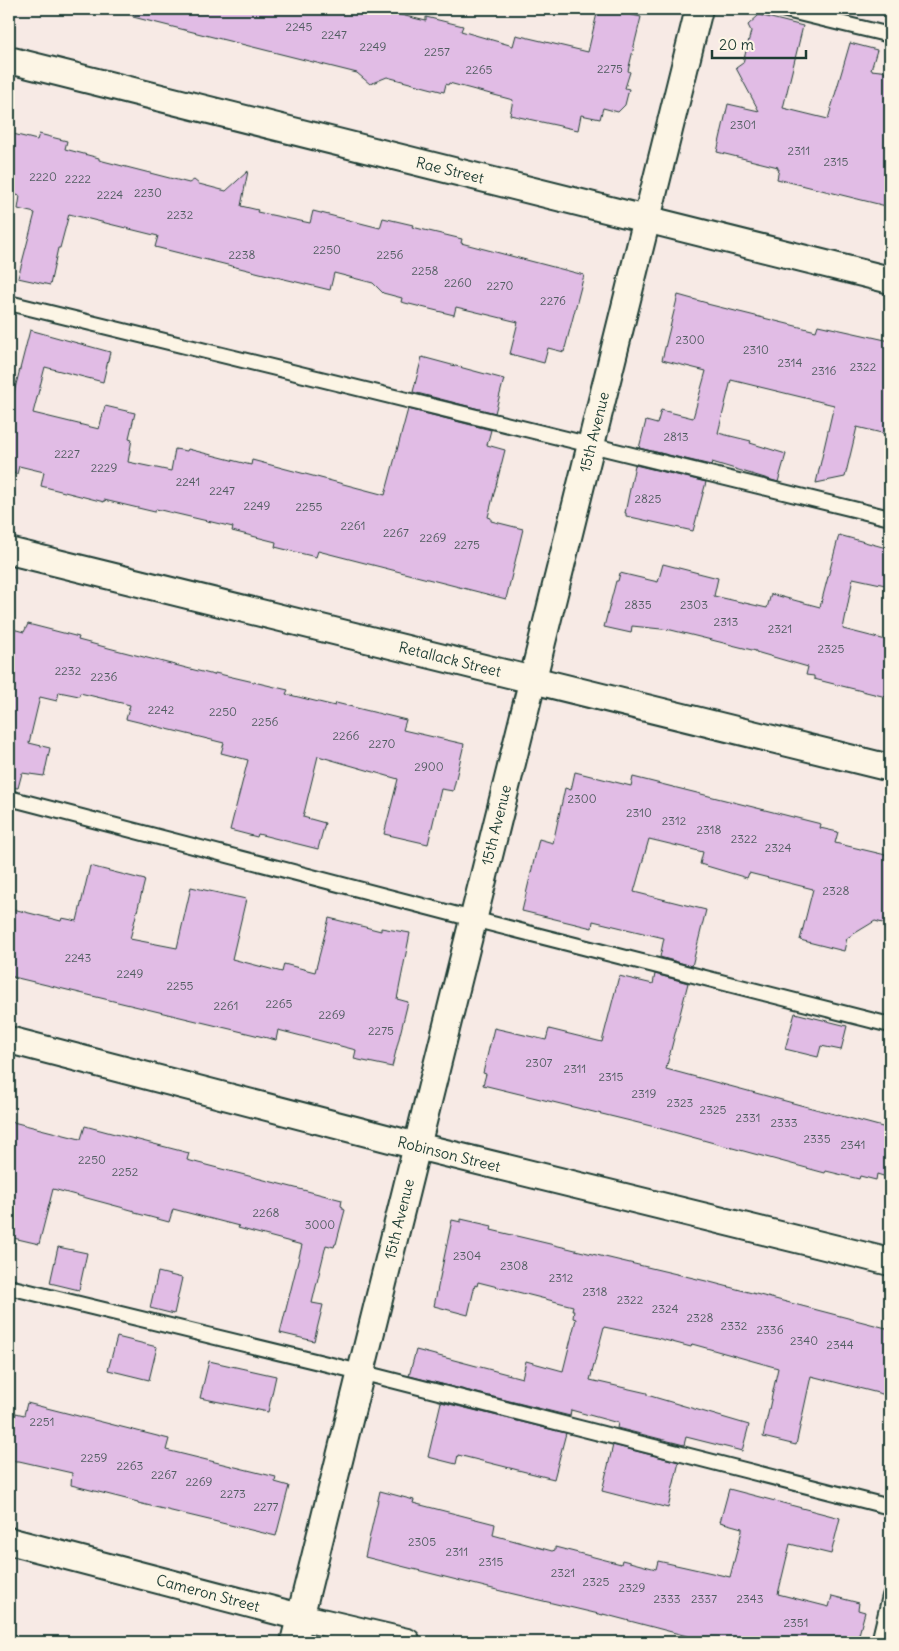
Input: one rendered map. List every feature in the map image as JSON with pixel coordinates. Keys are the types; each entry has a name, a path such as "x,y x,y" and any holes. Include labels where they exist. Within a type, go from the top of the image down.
{"street":[{"name":"15th Avenue","path":"294,1642 699,9"},
{"name":"Rae Street","path":"9,60 890,280"},
{"name":"Retallack Street","path":"9,551 890,768"},
{"name":"Robinson Street","path":"9,1040 417,1146 890,1262"},
{"name":"Cameron Street","path":"9,1541 300,1617 407,1642"}],"lane":[{"path":"782,9 890,36"},
{"path":"9,303 890,518"},
{"path":"9,798 890,1025"},
{"path":"9,1287 360,1372 890,1508"},
{"path":"879,1642 890,1596"}],"building":[{"path":"134,9 376,9 426,21 426,17 463,26 461,31 513,46 516,35 588,52 598,9 641,17 628,71 630,72 625,88 629,89 625,105 618,112 603,108 600,119 581,115 578,130 510,115 513,100 449,83 448,85 446,84 444,92 387,77 370,84 357,73 133,17"},
{"path":"759,15 803,26 783,108 828,119 850,43 877,50 871,70 890,72 890,207 777,179 778,167 717,152 728,104 759,111 736,68 743,63 751,31 748,25"},
{"path":"9,133 37,140 39,134 67,141 65,149 99,158 99,160 189,183 194,180 199,184 226,191 248,171 241,206 258,210 257,212 310,223 313,211 380,228 383,218 462,239 461,243 584,275 564,352 548,348 544,363 510,354 518,322 456,307 454,315 401,302 402,298 383,293 373,283 334,273 330,290 155,247 158,236 69,214 60,248 58,248 50,285 18,278 35,213 18,209 20,196 9,193"},
{"path":"678,295 816,331 818,325 890,341 890,435 857,427 845,477 816,483 834,405 731,380 718,433 751,441 750,443 786,454 778,482 712,462 711,465 639,448 646,421 657,424 661,410 693,418 706,371 662,360"},
{"path":"30,330 110,352 103,382 45,367 33,413 99,429 105,406 135,413 129,438 132,439 128,462 171,471 175,449 187,451 188,449 251,465 252,460 385,495 408,409 491,430 487,445 505,450 488,517 491,518 491,521 523,529 506,599 318,551 316,557 275,547 276,542 232,531 233,527 156,509 155,512 104,500 104,502 41,486 44,472 19,466 17,474 9,472 9,408"},
{"path":"422,357 504,379 495,413 413,392"},
{"path":"635,465 706,482 693,531 626,516 625,513"},
{"path":"839,535 890,549 890,586 853,578 843,629 890,641 890,698 814,679 814,676 806,675 808,667 756,651 671,630 632,626 631,633 604,627 616,581 618,581 620,573 658,582 663,564 718,578 714,596 767,608 771,594 820,607"},
{"path":"28,624 79,637 78,640 214,675 215,673 288,690 286,694 335,706 336,703 406,720 403,730 464,744 453,791 441,789 428,844 384,834 398,779 318,756 303,817 325,823 318,849 258,834 257,837 230,830 248,760 221,753 224,743 126,719 130,705 80,693 79,696 59,692 57,701 40,697 29,743 50,748 44,776 22,773 18,788 9,787 9,628 24,632"},
{"path":"575,772 631,786 633,777 821,824 820,828 838,832 835,843 890,856 890,925 875,921 847,938 844,951 800,940 813,889 749,873 747,878 700,864 703,852 649,839 634,892 706,910 692,966 660,957 664,938 593,921 592,928 522,911 539,839 553,843 565,788 571,790"},
{"path":"90,866 145,880 130,939 177,948 191,887 246,899 232,959 282,972 284,964 315,972 329,918 381,931 381,928 410,933 397,999 408,1002 392,1067 354,1059 356,1050 278,1030 276,1040 9,976 9,908 61,921 62,918 77,921"},
{"path":"655,974 688,983 666,1069 890,1129 890,1178 877,1174 876,1180 860,1176 859,1179 826,1171 825,1173 651,1126 483,1085 486,1074 483,1073 494,1028 546,1040 549,1029 602,1042 619,976 653,984"},
{"path":"795,1013 847,1026 841,1050 821,1046 818,1057 785,1049"},
{"path":"9,1121 80,1139 85,1126 189,1153 187,1160 342,1200 341,1206 345,1210 336,1244 334,1247 326,1245 312,1303 323,1305 314,1341 280,1333 302,1245 173,1209 169,1222 53,1189 39,1244 9,1237"},
{"path":"461,1219 492,1226 491,1230 706,1281 890,1329 890,1396 811,1376 796,1445 763,1437 778,1368 692,1344 691,1347 604,1327 590,1380 647,1393 647,1395 749,1425 742,1451 686,1437 684,1445 617,1428 618,1423 571,1410 570,1416 409,1376 416,1350 522,1378 526,1361 563,1371 576,1319 573,1318 573,1306 478,1282 477,1286 475,1285 468,1315 434,1306 452,1220 461,1222"},
{"path":"58,1247 87,1253 79,1290 50,1283"},
{"path":"158,1272 182,1278 174,1314 150,1308"},
{"path":"117,1337 157,1347 149,1380 108,1370"},
{"path":"209,1361 276,1376 268,1412 200,1398"},
{"path":"441,1402 566,1433 554,1479 458,1455 456,1464 428,1457"},
{"path":"27,1403 169,1439 166,1450 276,1477 275,1482 289,1486 276,1536 71,1485 72,1473 19,1461 9,1461 9,1414 15,1416 16,1413 24,1415"},
{"path":"613,1445 679,1462 668,1508 602,1491"},
{"path":"729,1489 840,1518 831,1554 790,1544 778,1594 829,1607 832,1596 859,1603 858,1610 865,1612 857,1642 710,1642 603,1614 365,1557 380,1491 414,1500 413,1503 495,1524 493,1535 552,1551 555,1550 555,1547 621,1564 622,1560 656,1569 658,1561 730,1577 742,1528 720,1522"}]}
